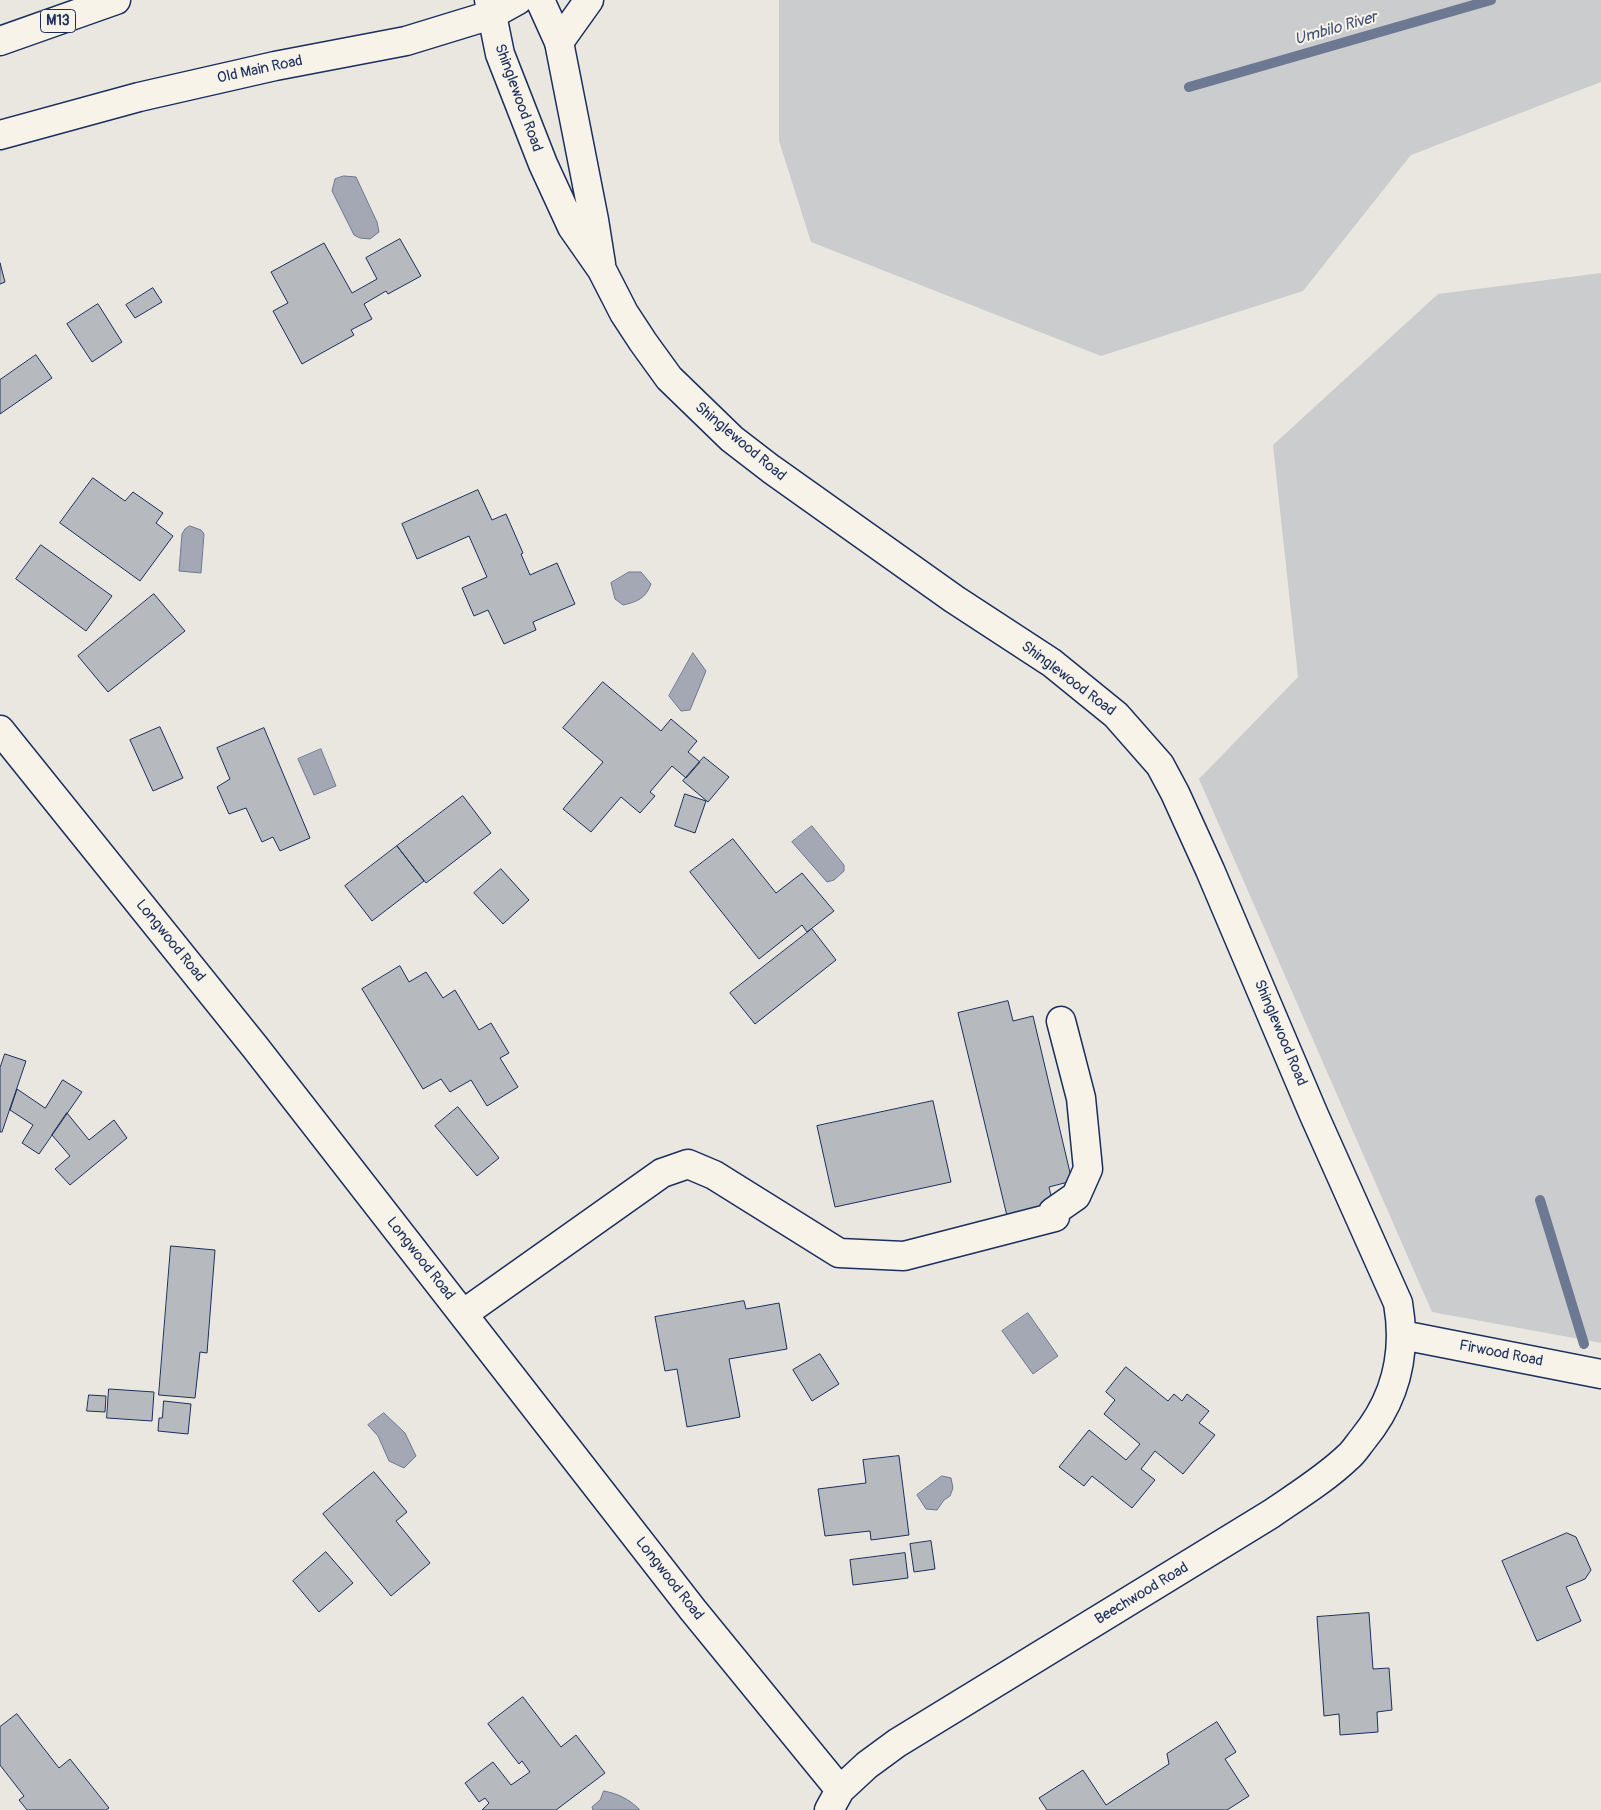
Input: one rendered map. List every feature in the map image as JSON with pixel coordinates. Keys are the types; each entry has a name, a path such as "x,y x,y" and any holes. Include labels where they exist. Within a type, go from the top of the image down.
{"main road":[{"name":"M13","path":"0,41 116,0"},
{"name":"Old Main Road","path":"0,135 138,97 275,66 406,41 490,8 518,0"},
{"name":"Shinglewood Road","path":"540,0 559,42 602,270"},
{"path":"559,42 589,0"},
{"name":"Shinglewood Road","path":"490,8 500,54 543,164 572,226 602,270 624,313 660,367 732,439 810,498 954,599 1052,663 1116,715 1160,765 1175,793 1210,870 1322,1131 1392,1286 1398,1302 1402,1335"},
{"name":"Longwood Road","path":"0,730 255,1047 693,1610 834,1800"},
{"path":"463,1314 662,1173 688,1164 714,1175 838,1252 904,1256 1055,1217 1053,1212 1076,1196 1088,1169 1081,1098 1062,1021"},
{"name":"Firwood Road","path":"1402,1335 1601,1374"},
{"name":"Beechwood Road","path":"834,1800 867,1765 898,1743 1271,1514 1317,1482 1349,1456 1370,1431 1385,1408 1398,1372 1402,1335"}],"shaded area":[{"path":"779,0 1601,0 1601,82 1411,155 1303,291 1101,356 811,242 779,141"},
{"path":"344,176 356,177 377,222 379,232 370,239 354,235 332,191 335,179"},
{"path":"1601,273 1601,1343 1432,1312 1199,779 1298,677 1273,445 1438,294"},
{"path":"190,526 201,530 204,534 201,573 179,571 182,534"},
{"path":"629,572 641,572 651,584 640,599 623,605 615,599 611,583"},
{"path":"693,653 706,671 690,710 681,711 669,696"},
{"path":"321,749 336,786 314,795 298,759"},
{"path":"812,826 844,865 844,871 834,880 827,882 792,842"},
{"path":"1028,1313 1058,1356 1033,1374 1002,1331"},
{"path":"384,1413 405,1433 416,1456 404,1468 389,1461 378,1436 368,1425"},
{"path":"942,1476 951,1478 953,1488 950,1496 944,1500 937,1510 926,1509 917,1495"},
{"path":"604,1791 624,1798 640,1810 593,1810 592,1807 600,1800"}],"building":[{"path":"400,239 421,276 388,294 386,291 364,304 372,319 351,330 354,335 302,364 273,311 288,303 271,272 324,243 352,293 377,279 366,258"},
{"path":"0,263 5,282 0,284"},
{"path":"153,288 162,302 135,318 126,305"},
{"path":"98,304 122,342 92,362 67,324"},
{"path":"36,355 52,378 0,414 0,380"},
{"path":"93,478 125,501 133,492 163,513 156,523 173,536 140,581 60,523"},
{"path":"478,490 492,520 506,514 523,553 521,554 530,575 557,563 575,604 533,622 536,630 504,644 488,610 474,616 462,588 487,577 469,536 417,559 402,524"},
{"path":"41,545 112,596 86,631 16,579"},
{"path":"154,594 185,631 108,692 78,656"},
{"path":"603,682 661,731 671,719 697,741 688,752 700,762 686,778 672,766 650,792 655,796 640,813 621,797 591,832 563,809 603,762 563,728"},
{"path":"160,727 183,778 153,791 130,740"},
{"path":"264,728 310,838 280,851 273,837 262,842 246,808 229,814 217,787 230,779 217,748"},
{"path":"704,757 729,777 708,802 683,781"},
{"path":"685,794 706,801 695,833 675,826"},
{"path":"463,796 491,833 426,883 397,846"},
{"path":"733,839 776,893 802,873 834,911 807,932 802,925 759,959 690,872"},
{"path":"397,846 424,881 372,921 345,886"},
{"path":"501,869 529,900 503,924 474,893"},
{"path":"812,929 836,960 755,1024 730,993"},
{"path":"400,966 409,982 426,972 443,998 455,990 479,1030 491,1023 509,1053 500,1058 518,1087 487,1106 471,1080 450,1092 441,1079 423,1089 362,989"},
{"path":"1008,1001 1013,1021 1033,1016 1072,1181 1049,1187 1054,1209 1008,1220 958,1013"},
{"path":"5,1054 26,1061 2,1132 0,1132 0,1068"},
{"path":"63,1080 82,1092 39,1154 22,1143 33,1125 10,1110 17,1089 45,1108"},
{"path":"933,1101 951,1182 835,1207 817,1126"},
{"path":"458,1107 499,1158 477,1176 435,1126"},
{"path":"67,1113 89,1140 114,1120 127,1138 70,1185 55,1169 70,1156 52,1135"},
{"path":"171,1246 215,1250 207,1353 200,1352 195,1398 159,1395"},
{"path":"744,1301 746,1309 779,1303 787,1349 729,1359 740,1417 687,1427 677,1369 665,1371 655,1317"},
{"path":"820,1354 839,1384 812,1401 793,1370"},
{"path":"1126,1367 1168,1401 1174,1394 1182,1401 1187,1394 1209,1411 1199,1423 1215,1435 1183,1474 1155,1451 1141,1469 1155,1480 1132,1508 1092,1476 1084,1486 1059,1467 1089,1430 1126,1460 1140,1444 1104,1414 1115,1400 1106,1392"},
{"path":"109,1389 154,1392 152,1421 107,1418"},
{"path":"89,1395 106,1396 105,1412 87,1411"},
{"path":"164,1401 191,1404 188,1434 158,1431 159,1418 162,1418"},
{"path":"899,1456 909,1535 871,1540 870,1531 825,1536 818,1489 866,1483 863,1460"},
{"path":"374,1472 407,1512 396,1521 430,1563 391,1596 323,1514"},
{"path":"1567,1533 1576,1537 1591,1570 1585,1579 1566,1587 1581,1621 1537,1641 1502,1561"},
{"path":"931,1541 935,1569 914,1572 910,1544"},
{"path":"326,1552 353,1583 319,1612 293,1581"},
{"path":"905,1553 908,1578 853,1585 850,1560"},
{"path":"1369,1613 1373,1669 1389,1668 1392,1710 1377,1712 1378,1732 1340,1735 1339,1714 1324,1716 1317,1617"},
{"path":"523,1697 561,1747 576,1735 605,1773 556,1810 482,1810 489,1803 485,1798 479,1802 465,1783 493,1762 511,1785 530,1772 522,1761 519,1764 488,1724"},
{"path":"17,1714 59,1768 70,1759 109,1808 106,1810 27,1810 19,1800 24,1796 0,1765 0,1727"},
{"path":"1217,1722 1236,1752 1225,1759 1249,1796 1227,1810 1047,1810 1039,1798 1083,1770 1106,1805 1169,1764 1167,1754"}],"waterway":[{"name":"Umbilo River","path":"1189,87 1491,0"},
{"path":"1540,1200 1584,1344"}]}
